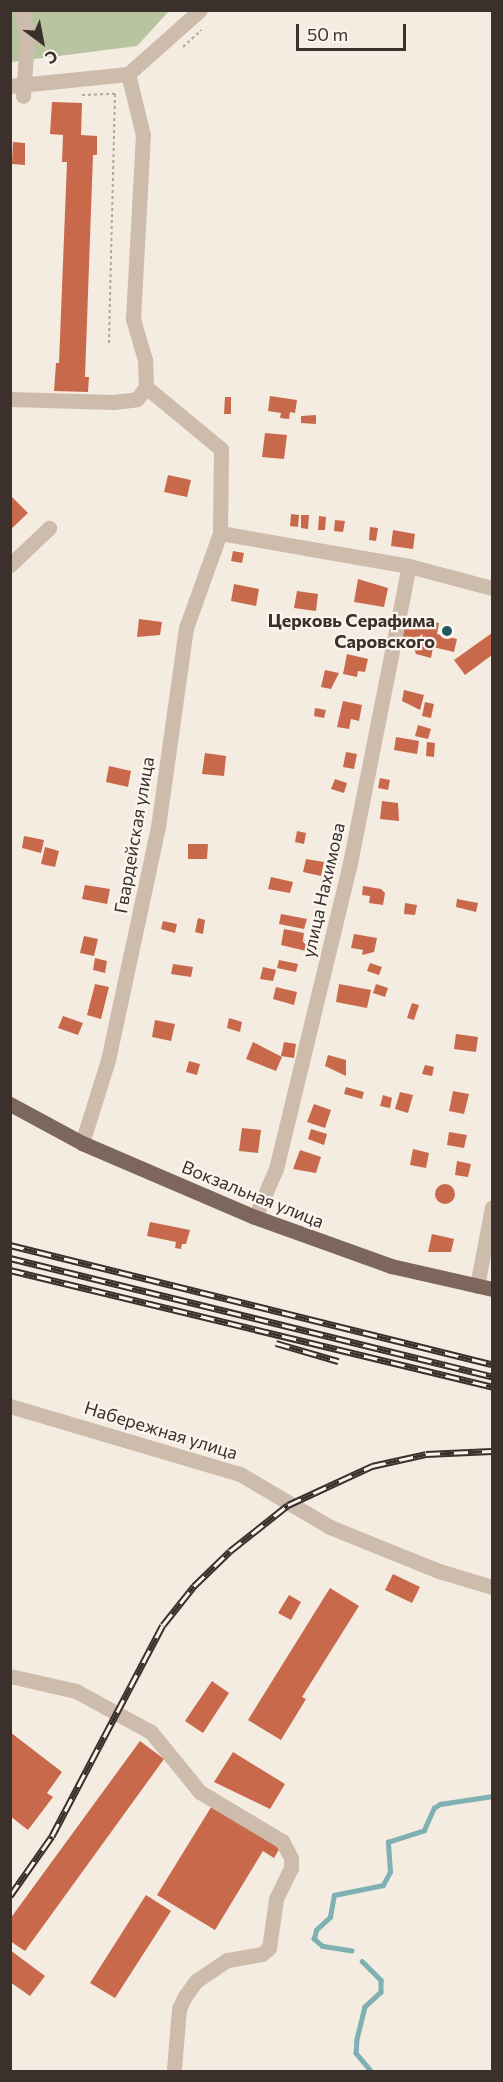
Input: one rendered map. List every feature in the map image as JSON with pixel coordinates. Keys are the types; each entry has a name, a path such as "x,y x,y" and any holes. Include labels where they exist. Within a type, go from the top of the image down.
{"main road":[{"name":"Вокзальная улица","path":"10,1104 82,1143 255,1217 391,1266 485,1288"}],"street":[{"path":"22,10 27,39 19,89 128,74 200,10"},
{"path":"10,399 114,402 137,399 147,387 145,360 133,319 143,135 128,74"},
{"name":"Гвардейская улица","path":"82,1143 108,1060 158,827 186,628 220,534 221,449 147,387"},
{"path":"10,565 49,528"},
{"path":"220,534 409,566 492,588"},
{"name":"улица Нахимова","path":"255,1217 276,1169 350,863 409,566"},
{"path":"485,1288 492,1207"},
{"name":"Набережная улица","path":"10,1406 240,1474 330,1527 439,1571 492,1587"},
{"path":"10,1676 76,1691 151,1732 200,1792 282,1841 291,1858 291,1868 276,1899 269,1948 262,1954 220,1965 196,1981 185,1996 178,2010 174,2069"}],"path":[{"path":"81,95 115,94 109,344"}],"green space":[{"path":"10,11 169,11 137,46 11,62"}],"building":[{"path":"52,102 82,103 81,135 97,136 97,155 93,155 85,377 89,377 88,392 54,391 56,363 59,363 67,162 62,162 63,135 50,134"},
{"path":"13,142 25,143 25,165 12,164"},
{"path":"270,396 297,400 295,413 290,412 289,419 280,418 281,413 268,411"},
{"path":"225,397 231,397 231,414 224,414"},
{"path":"316,415 316,424 301,423 301,416"},
{"path":"265,433 287,435 284,459 262,457"},
{"path":"168,475 191,480 187,497 164,492"},
{"path":"10,495 28,513 10,530"},
{"path":"291,514 299,515 298,527 290,526"},
{"path":"301,515 309,515 308,529 301,528"},
{"path":"319,516 326,517 325,530 318,530"},
{"path":"335,520 345,521 343,532 334,531"},
{"path":"370,527 378,528 376,541 369,540"},
{"path":"393,530 415,534 413,549 391,546"},
{"path":"233,551 244,553 242,563 231,561"},
{"path":"358,579 388,588 384,607 354,602"},
{"path":"234,584 259,589 256,606 231,601"},
{"path":"297,591 318,594 316,611 294,608"},
{"path":"139,619 162,622 160,635 137,637"},
{"path":"425,620 439,623 437,634 457,639 454,652 433,647 431,658 416,654 412,642 401,639 405,626 416,629 417,625 423,626"},
{"path":"492,633 492,655 465,675 454,660"},
{"path":"347,654 368,659 365,672 358,671 357,677 343,674"},
{"path":"325,670 339,673 331,689 321,687"},
{"path":"404,690 424,695 420,710 402,701"},
{"path":"343,701 362,705 359,721 351,719 349,729 337,727"},
{"path":"425,702 434,704 431,718 422,716"},
{"path":"315,708 326,710 324,718 314,716"},
{"path":"418,725 431,729 428,739 415,736"},
{"path":"396,737 419,741 417,754 394,750"},
{"path":"427,742 435,743 434,757 426,756"},
{"path":"346,752 357,754 354,769 343,767"},
{"path":"205,753 226,756 224,776 202,774"},
{"path":"109,766 131,771 128,787 106,782"},
{"path":"380,778 390,780 388,790 378,788"},
{"path":"335,779 347,783 344,793 331,789"},
{"path":"382,801 398,803 399,821 380,819"},
{"path":"297,831 306,833 304,844 295,842"},
{"path":"24,836 44,840 41,853 22,848"},
{"path":"188,844 208,844 207,859 188,859"},
{"path":"45,847 59,851 55,867 41,864"},
{"path":"306,859 324,862 321,876 303,872"},
{"path":"271,877 293,882 290,893 268,889"},
{"path":"85,885 110,889 107,904 82,899"},
{"path":"363,886 381,889 385,893 383,905 369,903 370,896 362,895"},
{"path":"457,899 478,903 476,912 456,907"},
{"path":"405,903 417,905 415,915 404,914"},
{"path":"281,914 307,919 304,929 279,924"},
{"path":"198,918 205,920 203,934 195,932"},
{"path":"163,921 177,924 175,933 161,929"},
{"path":"284,929 304,933 303,940 309,941 306,951 281,945"},
{"path":"354,934 377,938 374,952 362,955 363,950 351,948"},
{"path":"84,936 98,939 94,956 80,953"},
{"path":"95,958 107,961 105,973 93,970"},
{"path":"279,960 298,964 296,972 277,968"},
{"path":"370,963 382,967 379,975 367,971"},
{"path":"173,964 193,967 191,977 171,974"},
{"path":"263,967 276,970 273,981 260,979"},
{"path":"95,984 109,987 101,1019 87,1015"},
{"path":"339,984 371,990 367,1008 336,1002"},
{"path":"376,984 388,988 385,997 373,993"},
{"path":"276,987 297,992 294,1005 273,999"},
{"path":"412,1003 419,1005 414,1020 407,1018"},
{"path":"63,1016 83,1023 78,1035 58,1028"},
{"path":"229,1018 242,1022 240,1032 227,1028"},
{"path":"155,1020 175,1024 171,1041 152,1037"},
{"path":"456,1034 478,1037 476,1052 454,1049"},
{"path":"253,1042 282,1057 276,1071 246,1059"},
{"path":"284,1042 296,1044 294,1058 281,1056"},
{"path":"328,1055 346,1060 346,1076 325,1066"},
{"path":"189,1061 200,1064 197,1075 186,1072"},
{"path":"425,1065 434,1067 432,1076 422,1074"},
{"path":"346,1087 364,1092 362,1099 344,1094"},
{"path":"453,1091 469,1094 464,1114 449,1111"},
{"path":"400,1092 413,1095 408,1113 395,1109"},
{"path":"383,1095 392,1098 390,1108 380,1106"},
{"path":"314,1104 331,1110 325,1128 307,1122"},
{"path":"242,1128 261,1130 258,1153 239,1151"},
{"path":"311,1129 327,1134 324,1145 308,1139"},
{"path":"449,1132 467,1135 464,1148 447,1145"},
{"path":"413,1149 429,1153 426,1168 410,1165"},
{"path":"300,1150 321,1157 316,1173 293,1169"},
{"path":"457,1161 471,1164 468,1177 455,1175"},
{"path":"445,1184 452,1187 455,1194 452,1201 445,1204 438,1201 435,1194 438,1187"},
{"path":"150,1222 190,1230 186,1244 182,1244 181,1249 175,1248 176,1242 147,1236"},
{"path":"432,1234 454,1239 451,1252 428,1252"},
{"path":"393,1574 420,1587 412,1603 385,1590"},
{"path":"330,1588 359,1606 302,1697 306,1699 281,1740 248,1720"},
{"path":"289,1595 301,1602 291,1620 278,1613"},
{"path":"212,1681 229,1693 203,1733 185,1721"},
{"path":"10,1732 62,1772 47,1793 53,1797 28,1830 10,1816"},
{"path":"140,1741 164,1759 25,1951 10,1941 10,1919"},
{"path":"233,1752 285,1784 270,1809 214,1782"},
{"path":"213,1804 281,1846 274,1858 263,1851 215,1930 157,1895"},
{"path":"146,1895 171,1911 115,1998 90,1983"},
{"path":"10,1950 45,1976 30,1996 10,1982"}],"waterway":[{"path":"352,1951 322,1946 314,1939 316,1930 330,1917 334,1895 383,1885 390,1872 388,1842 424,1830 434,1808 440,1804 492,1796"},
{"path":"362,1961 381,1980 381,1992 365,2007 357,2040 356,2053 372,2072"}],"railway":[{"path":"10,1245 492,1364"},
{"path":"10,1258 492,1376"},
{"path":"10,1270 492,1387"},
{"path":"276,1343 338,1361"},
{"path":"10,1896 52,1836 163,1625 194,1586 230,1551 288,1505 372,1466 426,1454 492,1451"}],"place":[{"name":"Церковь Серафима Саровского","path":"447,631"}]}
